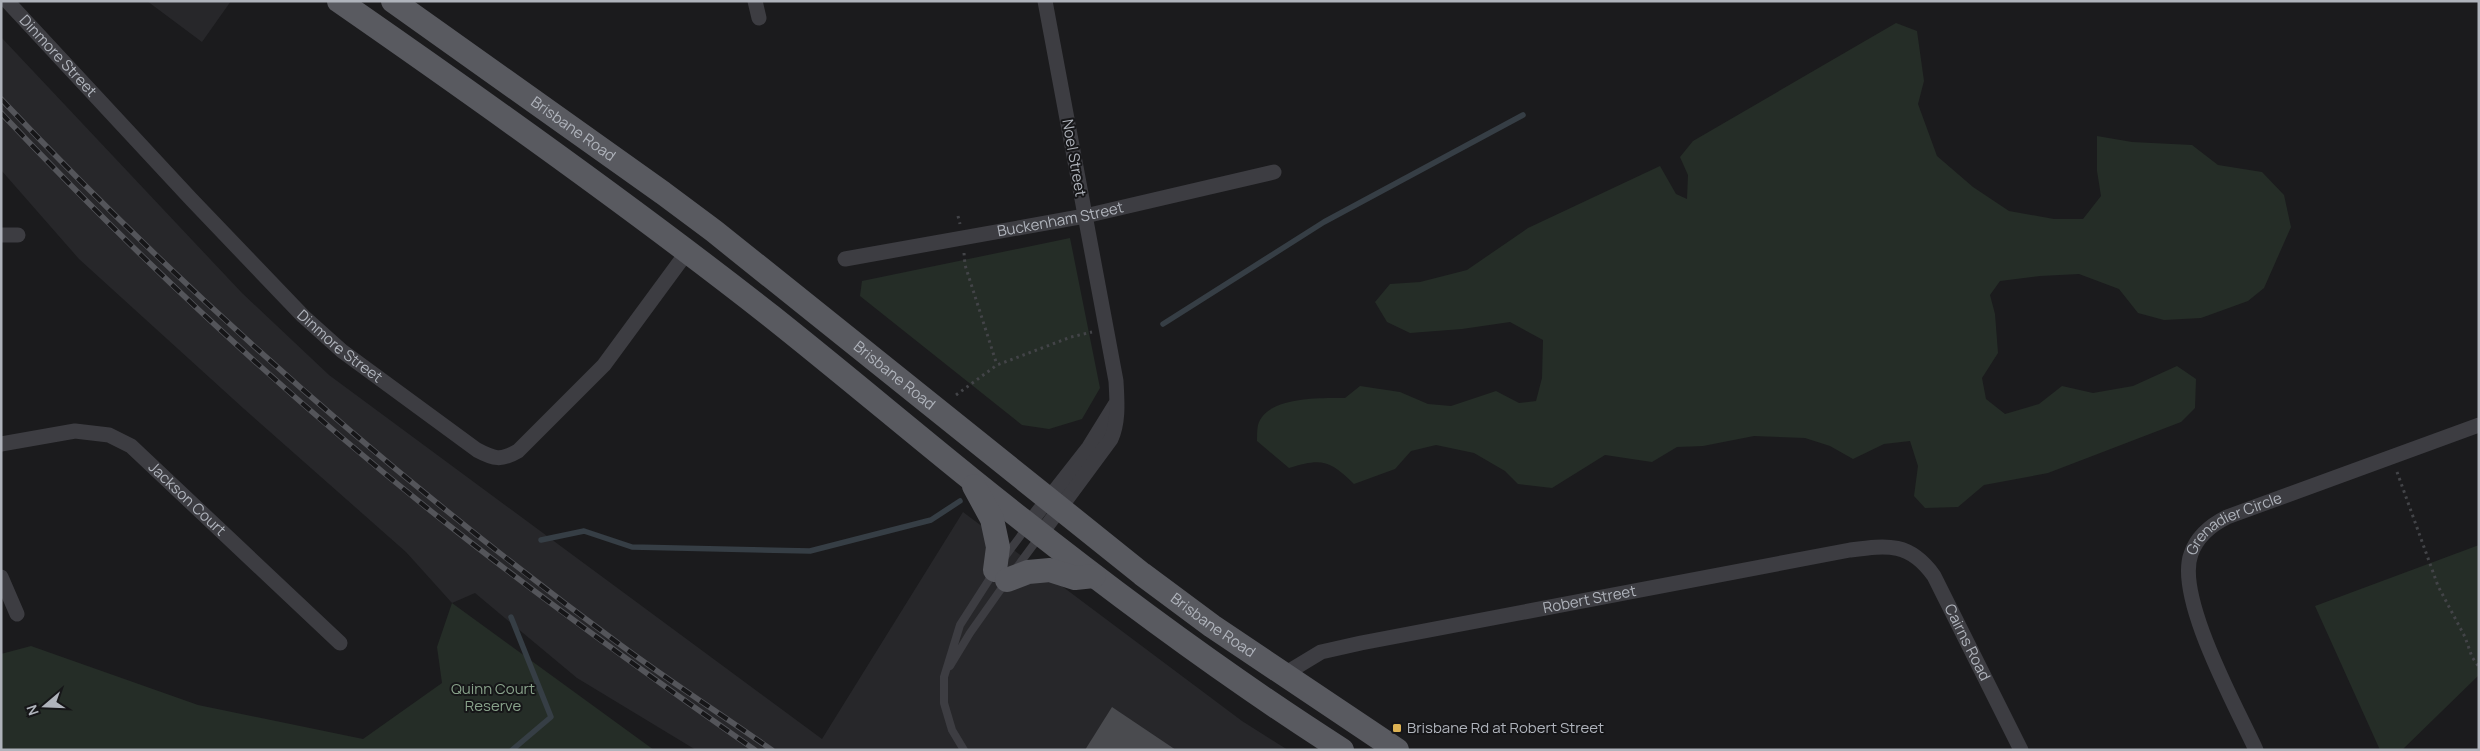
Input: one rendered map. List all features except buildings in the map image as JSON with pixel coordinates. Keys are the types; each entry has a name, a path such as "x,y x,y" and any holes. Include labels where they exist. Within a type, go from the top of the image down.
{"main road":[{"name":"Brisbane Road","path":"339,1 530,134 688,252 971,480 1094,576 1200,655 1342,750"},
{"name":"Brisbane Road","path":"393,1 678,204 1053,505 1173,597 1282,675 1397,750"},
{"path":"971,480 992,519 1001,575 1050,570 1075,578 1094,576"}],"street":[{"name":"Dinmore Street","path":"7,1 191,200 303,316 363,366 477,450 491,457 506,458 518,451 604,365 688,252"},
{"path":"755,1 759,18"},
{"name":"Noel Street","path":"1034,530 1053,505 1116,404 1116,381 1045,1"},
{"name":"Buckenham Street","path":"845,260 1085,216 1274,172"},
{"path":"1,235 18,235"},
{"name":"Grenadier Circle","path":"2256,750 2207,644 2189,590 2190,555 2202,536 2211,526 2227,517 2391,455 2479,425"},
{"name":"Jackson Court","path":"1,444 75,431 109,435 131,446 340,643"},
{"name":"Robert Street","path":"1282,675 1321,652 1361,643 1850,550 1878,546 1901,549"},
{"name":"Cairns Road","path":"1901,549 1915,554 1934,576 2021,750"},
{"path":"1,577 17,614"}],"lane":[{"name":"Noel Street","path":"1001,575 1034,530"},
{"name":"Noel Street","path":"1001,575 1034,530"},
{"path":"944,677 1001,575"},
{"path":"964,750 952,730 944,703 944,677 960,624 1001,575"}],"path":[{"path":"963,248 965,265 997,365"},
{"path":"956,395 997,365 1071,337 1105,328"},
{"path":"2391,455 2438,586 2466,637 2472,657 2479,667"}],"shaded area":[{"path":"147,1 231,1 202,42"},
{"path":"1,37 242,293 329,375 822,739 963,512 1242,721 1288,750 696,750 577,678 475,593 452,603 406,552 243,408 79,259 1,170"}],"green space":[{"path":"1896,23 1917,31 1924,81 1918,104 1937,156 1973,187 2009,211 2054,219 2083,219 2101,196 2097,171 2097,136 2132,142 2192,145 2218,165 2262,172 2284,195 2291,227 2264,288 2248,301 2201,318 2164,320 2138,313 2119,289 2079,274 2000,281 1990,295 1995,314 1998,353 1982,378 1986,399 2005,414 2039,404 2062,386 2093,393 2133,386 2177,366 2196,379 2195,408 2181,422 2048,473 1984,485 1958,507 1925,508 1914,496 1918,466 1910,441 1884,444 1853,459 1830,446 1805,438 1754,436 1703,446 1677,447 1652,462 1605,455 1552,488 1518,484 1505,471 1474,453 1436,445 1411,451 1395,469 1354,484 1338,470 1325,463 1317,462 1289,468 1257,441 1258,425 1263,416 1272,409 1283,404 1309,399 1345,398 1360,386 1400,392 1428,404 1451,406 1496,391 1519,403 1536,401 1542,378 1543,340 1510,322 1462,329 1410,333 1387,322 1375,302 1390,284 1420,282 1467,270 1528,228 1660,166 1676,194 1687,199 1688,175 1680,157 1693,141"},
{"path":"1070,238 1100,388 1082,419 1049,429 1022,425 860,296 862,281"},
{"path":"2479,545 2479,675 2402,750 2380,750 2315,606"},
{"name":"Quinn Court Reserve","path":"452,603 654,750 1,750 1,654 31,646 198,705 363,739 442,683 437,647"}],"waterway":[{"path":"1163,324 1324,222 1523,115"},
{"path":"541,540 584,531 632,547 810,551 931,520 960,501"},
{"path":"511,617 551,717 512,750"}],"railway":[{"path":"1,99 147,246 222,317 378,454 539,584 659,673 772,750"},
{"path":"1,113 163,276 275,380 333,430 391,479 526,585 755,750"}],"place":[{"name":"Brisbane Rd at Robert Street","path":"1397,728"}]}
